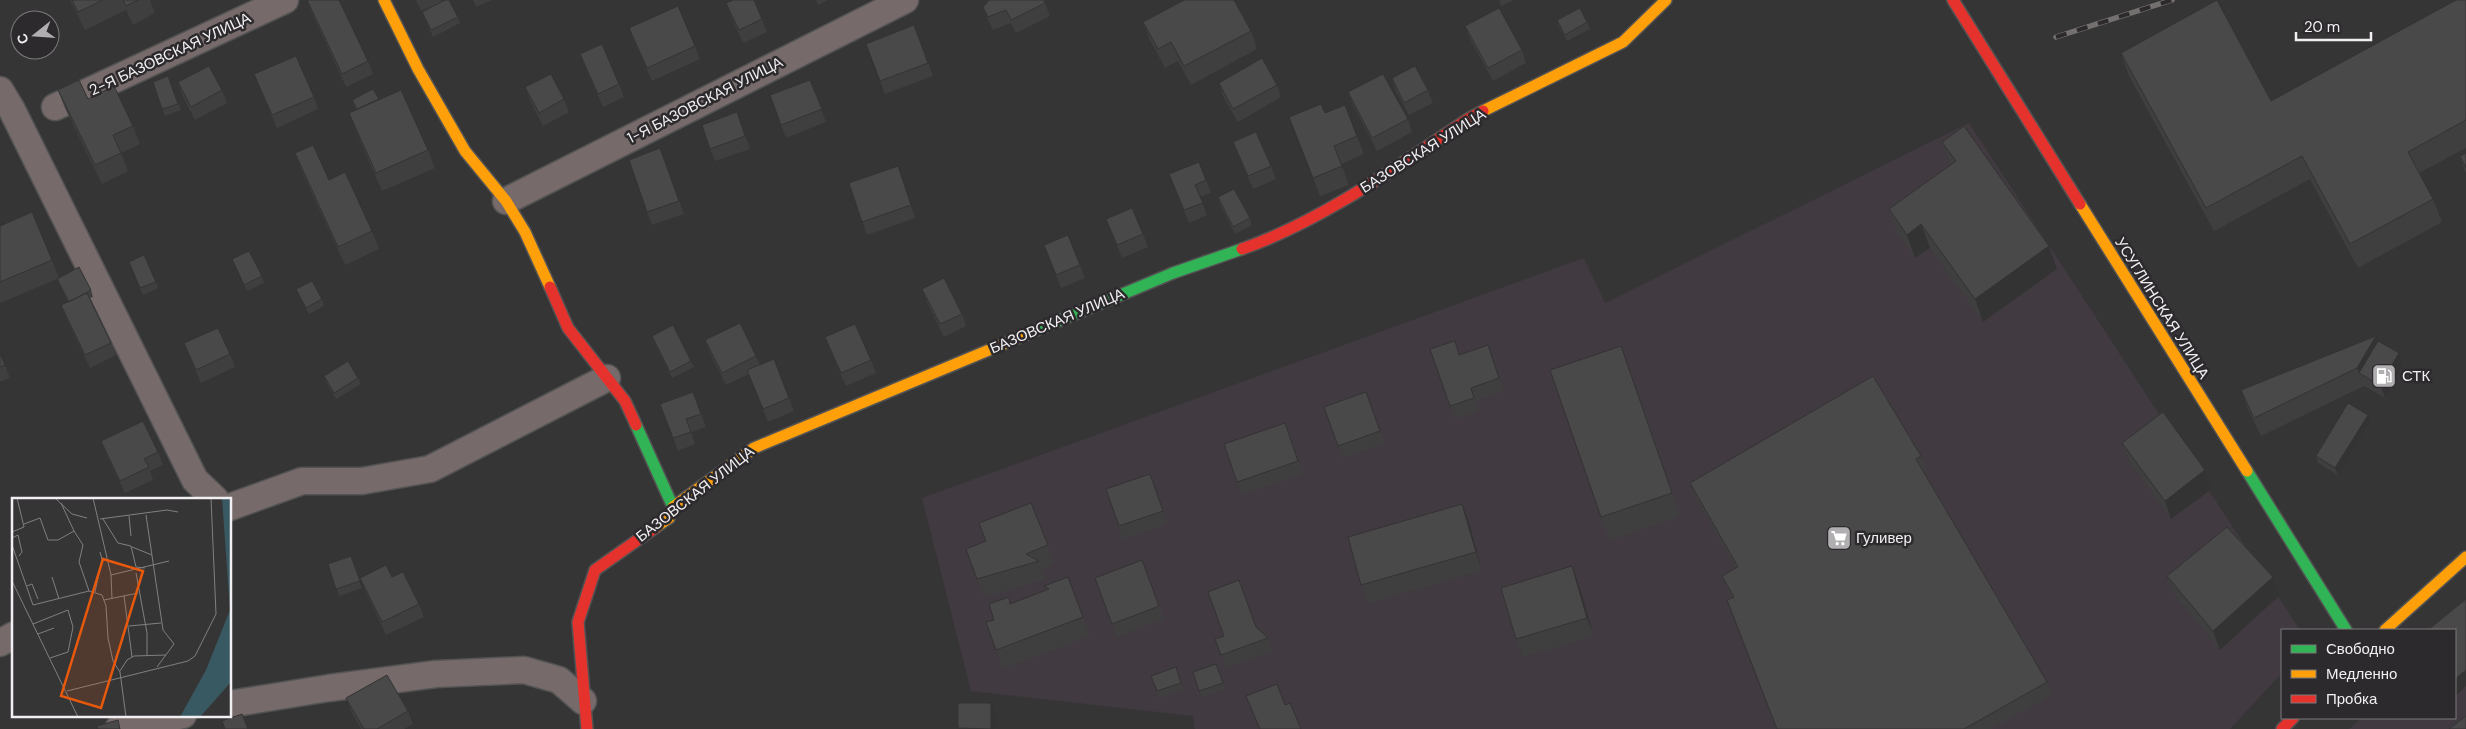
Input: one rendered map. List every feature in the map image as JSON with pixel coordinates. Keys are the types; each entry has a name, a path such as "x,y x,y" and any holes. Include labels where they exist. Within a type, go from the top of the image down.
{"street":[{"name":"2-Я БАЗОВСКАЯ УЛИЦА","path":"55,107 285,0"},
{"path":"384,0 418,69 465,151 506,201 525,232 568,328 624,401 671,513"},
{"name":"1-Я БАЗОВСКАЯ УЛИЦА","path":"506,201 905,0"},
{"name":"БАЗОВСКАЯ УЛИЦА","path":"587,729 583,701 578,622 595,570 754,448 1173,273 1270,239 1350,197 1468,119 1622,42 1666,0"},
{"name":"УСУГЛИНСКАЯ УЛИЦА","path":"1953,0 2345,629"},
{"path":"0,90 12,110 108,302 160,413 195,480 214,498"},
{"path":"231,508 302,481 362,481 430,470 606,378"},
{"path":"2386,629 2466,557"},
{"path":"0,643 12,636"},
{"path":"231,704 329,688 436,674 524,670 559,680 583,701"},
{"path":"118,729 179,716"},
{"path":"2282,729 2292,719"}],"shaded area":[{"path":"1969,123 2299,629 2281,629 2281,674 2230,729 1195,729 1193,716 971,691 922,498 1584,258 1605,303"},
{"path":"2466,622 2466,729 2349,729 2360,719 2456,719 2456,631"}],"building":[{"path":"72,0 103,0 78,12"},
{"path":"123,0 138,0 126,6"},
{"path":"307,0 339,0 368,61 342,74"},
{"path":"445,0 449,0 458,17 431,30 422,12"},
{"path":"733,0 754,0 762,19 739,30 726,3"},
{"path":"989,0 1044,0 1045,3 1011,20 1006,10 988,17 983,7"},
{"path":"1184,0 1234,0 1251,31 1184,66 1171,42 1158,49 1143,22"},
{"path":"2217,0 2271,101 2456,0 2466,0 2466,120 2408,152 2433,199 2350,244 2302,156 2206,208 2121,53"},
{"path":"678,6 695,46 647,68 629,28"},
{"path":"1499,8 1522,50 1488,68 1465,26"},
{"path":"1580,8 1587,22 1565,35 1557,20"},
{"path":"914,25 928,63 880,81 866,44"},
{"path":"602,44 619,84 598,94 580,54"},
{"path":"296,56 314,97 272,115 254,74"},
{"path":"1262,58 1277,85 1233,109 1219,83"},
{"path":"209,66 222,90 191,107 178,82"},
{"path":"1415,66 1428,90 1404,103 1392,78"},
{"path":"551,74 564,99 539,113 525,87"},
{"path":"1383,74 1408,119 1372,138 1348,92"},
{"path":"168,76 178,104 162,109 153,82"},
{"path":"79,80 88,99 114,86 133,126 113,135 121,153 95,165 58,90"},
{"path":"810,80 822,109 781,125 770,95"},
{"path":"373,89 379,99 357,109 352,100"},
{"path":"401,90 428,150 376,173 349,113"},
{"path":"1321,104 1325,113 1345,105 1357,136 1334,146 1342,166 1313,178 1289,117"},
{"path":"737,112 745,136 710,149 702,125"},
{"path":"1964,126 2049,246 1975,299 1921,224 1907,235 1889,209 1956,161 1942,142"},
{"path":"1256,132 1271,166 1248,176 1233,142"},
{"path":"313,145 329,180 345,172 372,231 338,247 295,153"},
{"path":"660,148 679,201 647,212 629,160"},
{"path":"2466,153 2466,168 2460,156"},
{"path":"1199,162 1206,180 1195,185 1203,203 1184,210 1169,174"},
{"path":"898,166 911,205 862,222 849,183"},
{"path":"1234,189 1250,218 1233,227 1218,197"},
{"path":"1132,208 1143,234 1117,245 1106,219"},
{"path":"32,212 52,260 0,282 0,226"},
{"path":"1068,235 1080,265 1056,275 1044,245"},
{"path":"249,251 262,276 244,285 232,259"},
{"path":"144,255 156,282 140,288 129,262"},
{"path":"79,267 91,290 69,302 57,279"},
{"path":"944,278 962,314 940,324 922,289"},
{"path":"312,281 322,299 306,308 296,289"},
{"path":"87,293 111,343 85,355 61,305"},
{"path":"740,323 756,356 722,373 705,340"},
{"path":"855,324 871,360 841,373 825,337"},
{"path":"673,325 691,361 670,372 652,336"},
{"path":"218,328 230,354 196,370 184,343"},
{"path":"2376,336 2357,368 2254,418 2241,390"},
{"path":"1455,341 1459,355 1488,345 1499,378 1471,388 1474,398 1450,406 1430,349"},
{"path":"2378,341 2399,353 2380,385 2359,373"},
{"path":"1621,346 1672,493 1601,517 1550,370"},
{"path":"0,353 5,365 0,367"},
{"path":"774,359 789,398 763,409 747,370"},
{"path":"348,361 358,378 334,393 324,376"},
{"name":"Гуливер","path":"1873,376 1921,456 1916,459 2047,682 1964,729 1777,729 1727,600 1734,597 1722,576 1738,567 1690,483"},
{"path":"693,392 701,414 686,419 691,432 673,438 660,404"},
{"path":"1366,392 1380,431 1338,446 1324,407"},
{"path":"2348,403 2368,415 2335,468 2316,456"},
{"path":"2163,412 2205,470 2165,501 2122,443"},
{"path":"143,421 158,452 144,459 149,467 120,481 101,441"},
{"path":"1285,423 1298,461 1237,482 1224,444"},
{"path":"1150,474 1163,511 1119,526 1106,489"},
{"path":"1031,503 1048,545 1026,554 1039,561 977,579 966,549 986,541 979,523"},
{"path":"1462,504 1476,552 1361,585 1348,537"},
{"path":"2227,527 2273,577 2213,631 2167,576"},
{"path":"351,556 360,581 336,589 328,564"},
{"path":"1142,560 1159,606 1112,624 1095,578"},
{"path":"386,565 392,577 403,572 419,604 382,622 360,578"},
{"path":"1572,566 1587,618 1516,639 1501,588"},
{"path":"1068,577 1083,617 996,650 986,622 994,620 989,604 1009,597 1010,604 1049,589 1044,586"},
{"path":"1239,580 1256,627 1268,638 1221,655 1215,639 1224,636 1208,592"},
{"path":"2466,599 2466,670 2456,678 2456,629 2429,629"},
{"path":"1216,664 1223,683 1199,691 1193,672"},
{"path":"1176,667 1181,683 1157,691 1151,676"},
{"path":"387,675 408,711 377,729 364,729 346,698"},
{"path":"1277,684 1285,705 1290,703 1301,729 1260,729 1246,696"},
{"path":"958,703 991,703 991,729 958,728"},
{"path":"242,714 248,729 225,729 222,721"},
{"path":"2466,716 2466,729 2449,729"},
{"path":"118,720 120,729 98,729 97,726"}],"railway":[{"path":"2056,37 2172,0"}],"traffic: fast":[{"path":"1032,332 1173,273 1242,249"},
{"path":"636,425 673,507"},
{"path":"2247,471 2345,629"}],"traffic: slow":[{"path":"384,0 418,69 465,151 506,201 525,232 550,287"},
{"path":"1483,111 1623,42 1666,0"},
{"path":"2080,204 2247,471"},
{"path":"656,527 669,518 673,507 754,448 1032,332"},
{"path":"2386,629 2466,557"}],"traffic: jam":[{"path":"1953,0 2080,204"},
{"path":"1242,249 1272,237 1331,208 1483,111"},
{"path":"550,287 568,328 625,401 636,425"},
{"path":"587,729 578,622 595,570 656,527"},
{"path":"2282,729 2292,719"}],"place":[{"name":"СТК","path":"2384,376"},
{"name":"Гуливер","path":"1839,538"}]}
